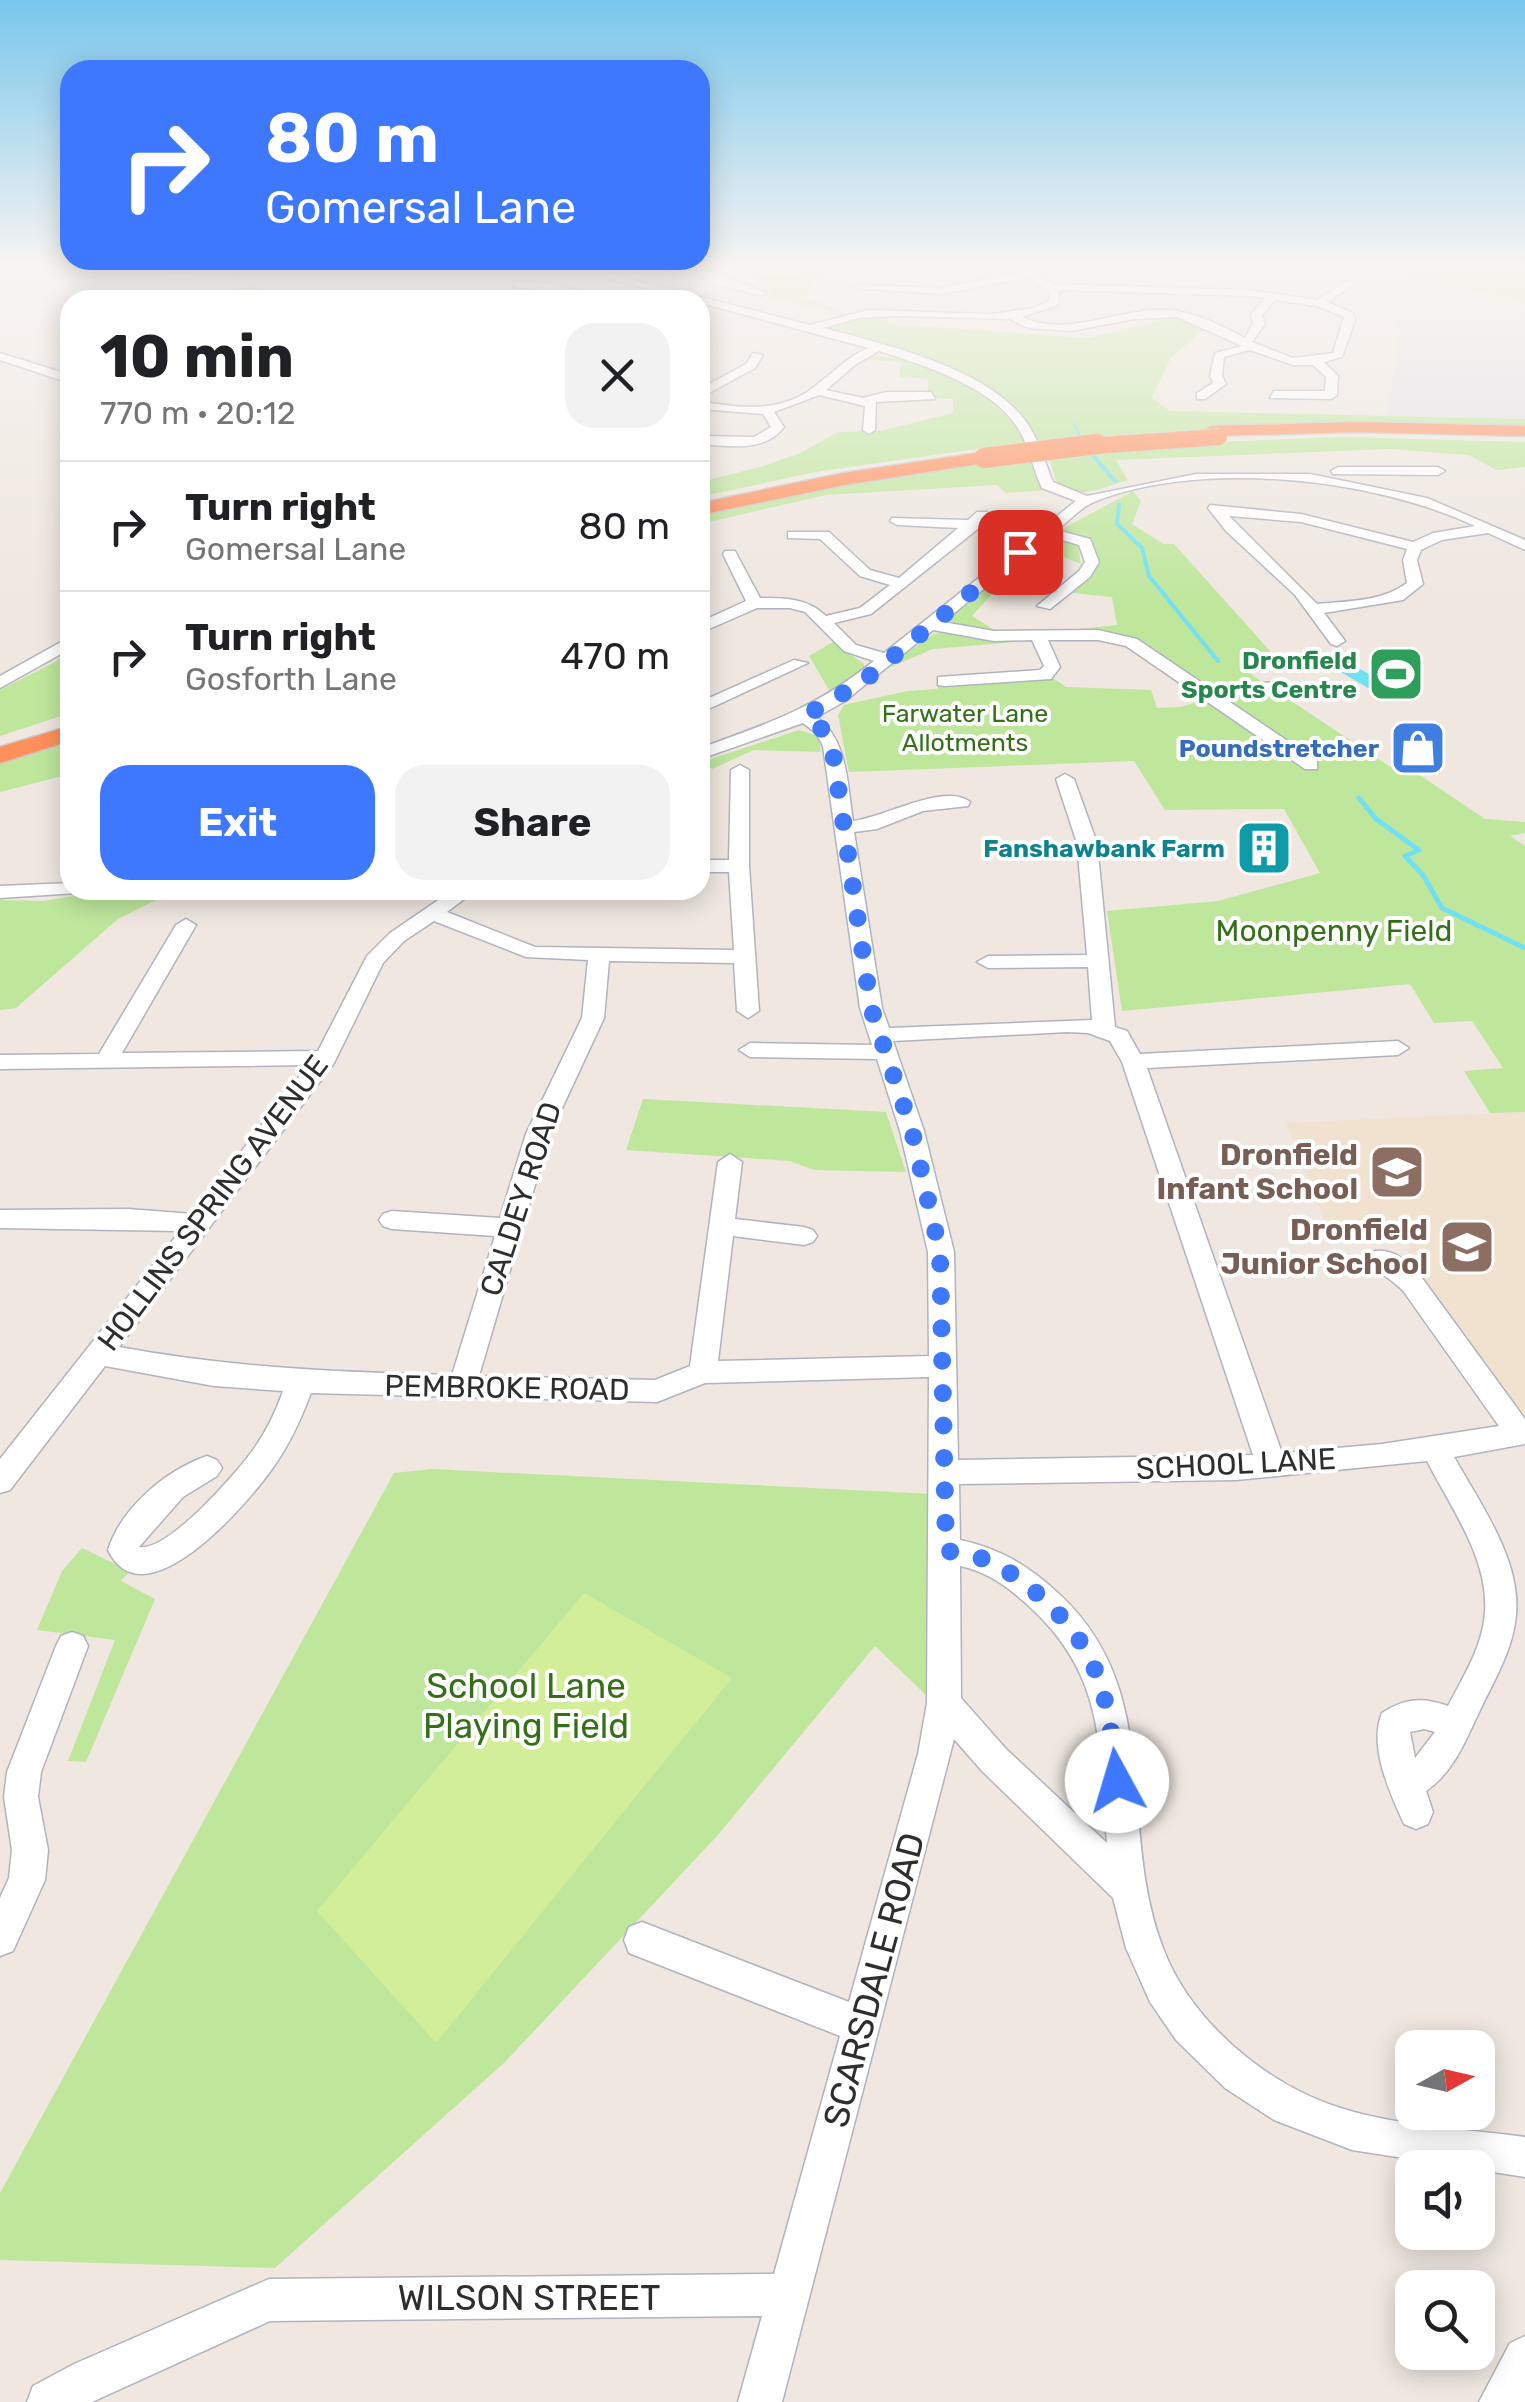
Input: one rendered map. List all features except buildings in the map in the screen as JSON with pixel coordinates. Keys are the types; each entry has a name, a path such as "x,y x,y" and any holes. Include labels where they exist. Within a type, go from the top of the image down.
{"highway":[{"path":"710,498 834,473 980,455 1215,434 1525,435"},
{"path":"710,507 980,455"},
{"path":"0,742 60,723"},
{"path":"0,755 60,736"}],"street":[{"path":"710,406 766,409 799,401 827,381"},
{"path":"961,381 1002,405 1029,435 1047,484 1086,500"},
{"path":"1201,396 1220,384 1219,381"},
{"path":"1332,381 1332,395"},
{"path":"816,391 867,402 924,392"},
{"path":"1274,395 1348,398"},
{"path":"867,402 872,407 869,430"},
{"path":"710,440 769,437 778,427 766,409"},
{"path":"1324,481 1326,474 1336,471 1442,471"},
{"path":"710,750 805,716 839,697 1086,500 1134,484 1200,476 1324,481 1418,500 1491,528 1525,546"},
{"path":"1337,642 1314,609 1216,510 1301,518 1415,547"},
{"path":"824,621 865,611 978,520 897,521"},
{"path":"1314,609 1378,602 1410,591 1416,577 1410,552 1415,547 1438,536 1491,528"},
{"path":"1045,606 1085,574 1092,562 1085,542 1046,532"},
{"path":"793,535 824,535 865,573 902,584"},
{"path":"730,554 755,603"},
{"path":"710,623 755,603 802,605 850,648 889,660"},
{"path":"932,625 994,636 1098,635 1123,639 1311,766"},
{"path":"944,681 1044,675 1052,668 1040,637"},
{"path":"0,683 60,648"},
{"path":"710,704 800,663"},
{"path":"1206,692 1268,686"},
{"name":"SCARSDALE ROAD","path":"760,2402 935,1754 944,1703 944,1366 936,1225 912,1131 881,1043 856,926 832,746 823,730 805,716"},
{"path":"740,770 739,866 748,1041 849,1054 881,1043 1066,1025 1104,1029 1119,1036 1134,1062 1271,1465"},
{"path":"1065,779 1087,842 1104,1029"},
{"path":"844,827 870,825 920,806 961,802"},
{"path":"710,866 739,866"},
{"path":"0,892 60,889"},
{"name":"HOLLINS SPRING AVENUE","path":"0,1481 326,1058 374,960 397,937 451,900"},
{"path":"432,913 509,947 554,955 744,956"},
{"path":"106,1060 186,924"},
{"name":"CALDEY ROAD","path":"462,1388 508,1228 545,1118 593,1018 599,956"},
{"path":"988,962 1100,961"},
{"path":"1134,1062 1398,1048"},
{"path":"0,1062 326,1058"},
{"path":"703,1372 730,1162"},
{"path":"0,1220 128,1218 199,1223"},
{"path":"392,1220 508,1228"},
{"path":"722,1226 804,1236"},
{"path":"1380,1258 1397,1267 1413,1285 1523,1434"},
{"name":"PEMBROKE ROAD","path":"98,1354 174,1370 301,1382 642,1392 680,1384 703,1372 722,1368 944,1366"},
{"path":"207,1468 178,1482 126,1540 123,1550 129,1557 140,1562 163,1556 260,1464 288,1416 301,1382"},
{"name":"SCHOOL LANE","path":"945,1472 1271,1465 1434,1450 1523,1434"},
{"path":"1434,1450 1481,1539 1498,1580 1502,1608 1488,1660 1456,1726 1411,1798 1392,1742 1394,1724 1406,1715 1424,1712 1456,1726"},
{"path":"946,1551 986,1557 1004,1567 1072,1626 1086,1646 1110,1711 1128,1887 1143,1946 1159,1982 1215,2054 1256,2088 1322,2123 1361,2134 1525,2158"},
{"path":"0,1938 26,1880 30,1850 21,1796 24,1772 72,1646"},
{"path":"944,1703 994,1760 1128,1887"},
{"path":"642,1940 862,2026"},
{"name":"WILSON STREET","path":"49,2402 89,2379 268,2300 789,2295"},
{"path":"1501,2402 1525,2358"}],"shaded area":[{"path":"1393,381 1525,381 1525,419 1388,416"},
{"path":"1525,1112 1525,1411 1518,1413 1404,1262 1415,1233 1331,1240 1286,1123"}],"green space":[{"path":"928,381 959,381 996,406 1026,442 815,472 710,495 710,480 800,453 838,432 881,431 953,413 953,399 936,398 928,392"},
{"path":"968,381 1160,381 1152,398 1170,411 1525,419 1525,427 1402,423 1281,426 1037,442 1010,402"},
{"path":"1340,437 1525,442 1525,467 1497,470 1468,455 1391,449 1116,460 1128,480 1079,492 1062,487 1056,480 1048,455 1188,443"},
{"path":"1033,457 1038,480 1046,490 1006,493 997,485 826,495 710,522 710,512 822,487"},
{"path":"1133,491 1141,501 1132,524 1163,544 1174,544 1279,661 1246,671 1401,774 1414,771 1485,819 1525,822 1525,833 1510,836 1525,846 1525,1112 1490,1113 1464,1071 1503,1068 1472,1021 1434,1023 1410,984 1122,1011 1107,911 1218,901 1320,873 1284,809 1165,810 1134,761 849,772 838,715 844,705 907,691 937,689 938,685 1053,678 1066,687 1151,690 1157,708 1181,707 1215,696 1134,640 1118,633 1068,630 1117,625 1112,597 1072,593 1086,581 1097,559 1091,544 1061,532 1062,529"},
{"path":"1051,538 1078,545 1081,564 1044,549 1010,574 972,616 1001,634 955,626 950,620 953,615"},
{"path":"934,634 1016,642 933,649 883,670"},
{"path":"833,642 864,664 864,668 831,693 809,656"},
{"path":"60,658 60,716 0,736 0,690"},
{"path":"799,730 818,736 821,752 754,750 712,769 710,759"},
{"path":"60,744 60,777 0,792 0,762"},
{"path":"0,900 156,900 118,919 16,1008 0,1010"},
{"path":"643,1099 886,1112 906,1172 814,1170 790,1161 626,1150"},
{"name":"School Lane Playing Field","path":"432,1469 932,1494 927,1655 931,1700 875,1646 717,1836 505,2062 275,2268 0,2260 0,2193 394,1473"},
{"path":"82,1548 130,1571 121,1581 155,1599 86,1762 68,1761 115,1640 37,1630 62,1571"},
{"path":"584,1593 732,1678 436,2043 317,1911"}],"water":[{"path":"1334,654 1402,693 1385,698 1317,658"}],"waterway":[{"path":"1074,424 1082,440"},
{"path":"1089,451 1115,481"},
{"path":"1119,505 1117,524 1142,548 1149,576 1218,661"},
{"path":"1359,798 1376,819 1419,850 1405,856 1423,875 1442,908 1525,948"}],"place":[{"name":"Dronfield Sports Centre","path":"1396,674"},
{"name":"Poundstretcher","path":"1418,748"},
{"name":"Fanshawbank Farm","path":"1264,848"},
{"name":"Dronfield Infant School","path":"1397,1172"},
{"name":"Dronfield Junior School","path":"1467,1247"}],"route":[{"path":"1020,552 862,682 805,716 823,730 832,746 871,1008 912,1131 936,1225 942,1278 946,1551 986,1557 1004,1567 1072,1626 1098,1671 1110,1711 1117,1781"}],"park label":[{"name":"Farwater Lane Allotments","path":"965,728"},
{"name":"Moonpenny Field","path":"1334,931"}]}
